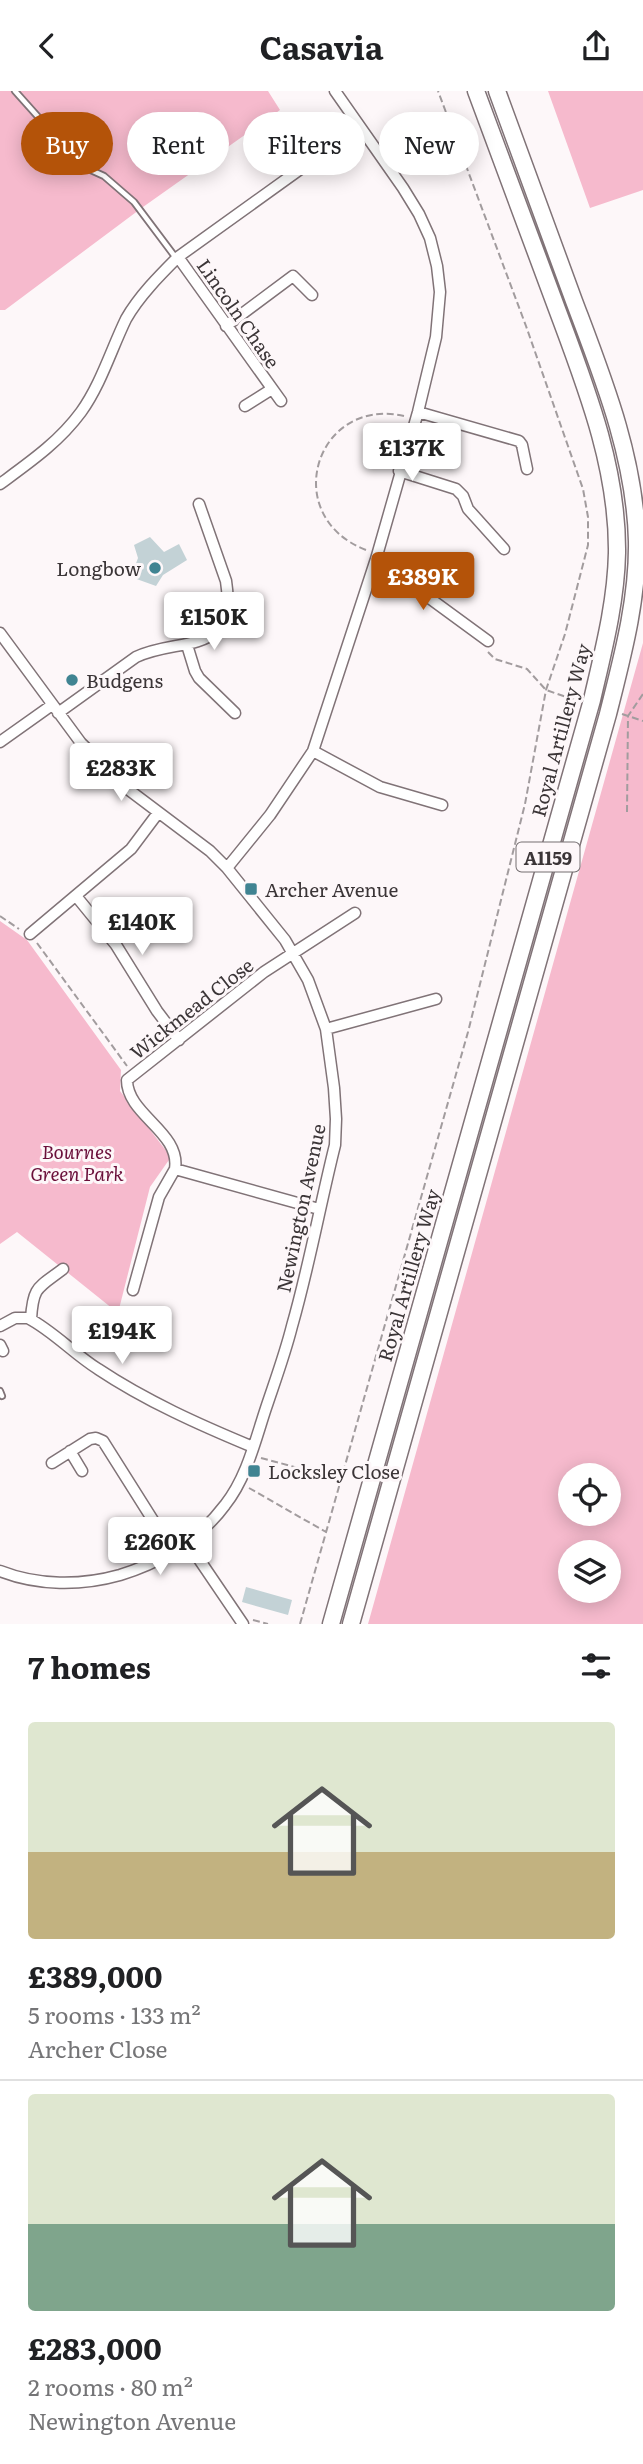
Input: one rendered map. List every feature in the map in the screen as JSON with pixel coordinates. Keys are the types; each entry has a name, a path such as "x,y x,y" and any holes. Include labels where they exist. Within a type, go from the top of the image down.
{"main road":[{"name":"Royal Artillery Way","path":"331,1624 592,700 611,615 615,584 616,521 612,487 593,411 476,91"},
{"name":"Royal Artillery Way","path":"351,1624 605,727 624,653 633,598 637,542 632,488 620,434 599,369 497,91"}],"street":[{"path":"335,91 349,112"},
{"path":"227,868 270,815 313,751 377,557 399,471 417,416 438,324 440,292 430,238 419,214 365,136"},
{"path":"0,484 49,447 83,409 128,317 156,280 177,258 292,175"},
{"name":"Lincoln Chase","path":"177,258 281,401"},
{"path":"226,326 293,276 312,295"},
{"name":"Lincoln Chase","path":"245,406 272,390"},
{"path":"417,416 519,441 527,469"},
{"path":"399,471 456,489 463,496 468,509 504,549"},
{"path":"0,742 136,657 147,652 201,642 217,629 228,602 226,581 199,504"},
{"path":"377,557 488,641"},
{"name":"Newington Avenue","path":"0,633 55,709 103,767 158,813 210,851 227,868 293,952 308,980 326,1029 336,1119 335,1145 293,1326 252,1451 239,1482 213,1521 188,1543 151,1564 100,1580 46,1582 0,1571"},
{"path":"187,645 199,678 235,713"},
{"path":"313,751 370,783 442,805"},
{"path":"30,935 131,849 158,813"},
{"path":"75,896 116,945 157,1011 180,1040"},
{"name":"Wickmead Close","path":"175,1168 174,1150 128,1089 127,1080 264,972 355,913"},
{"path":"326,1029 436,999"},
{"path":"133,1290 159,1197 175,1168 319,1209"},
{"path":"31,1319 36,1289 63,1269"},
{"path":"0,1326 15,1318 31,1319 96,1368 131,1389 252,1451"},
{"path":"52,1463 90,1439 96,1437 103,1441 173,1552"},
{"path":"70,1451 82,1471"},
{"path":"188,1543 243,1624"}],"lane":[{"path":"15,91 82,166 104,176 134,202 177,258"}],"path":[{"path":"300,1624 471,1018 525,804 546,690 565,634 588,545 585,498 526,326 438,91"},
{"path":"377,557 334,530 321,511 316,471 319,459 327,444 339,431 363,418 377,413 417,416"},
{"path":"488,641 488,655 527,669 546,690 578,701"},
{"path":"627,812 628,716 643,694"},
{"path":"628,716 643,721"},
{"path":"0,916 30,935 133,1075"},
{"path":"252,1451 341,1479"},
{"path":"239,1482 326,1532"}],"green space":[{"path":"0,91 268,91 280,110 243,112 243,136 229,146 229,112 127,112 127,175 188,175 5,310 0,310"},
{"path":"548,91 643,91 643,190 590,208"},
{"path":"643,643 643,1624 368,1624"},
{"name":"Bournes Green Park","path":"0,921 27,940 121,1070 120,1091 171,1157 150,1187 118,1313 17,1232 0,1244"}],"building":[{"name":"Longbow","path":"150,537 164,552 179,544 187,560 163,575 156,586 131,577 138,558 134,545"},
{"path":"246,1587 292,1600 288,1615 242,1602"}],"place":[{"name":"Longbow","path":"155,568"},
{"name":"Budgens","path":"72,680"},
{"name":"Archer Avenue","path":"251,889"},
{"name":"Locksley Close","path":"254,1471"}]}
